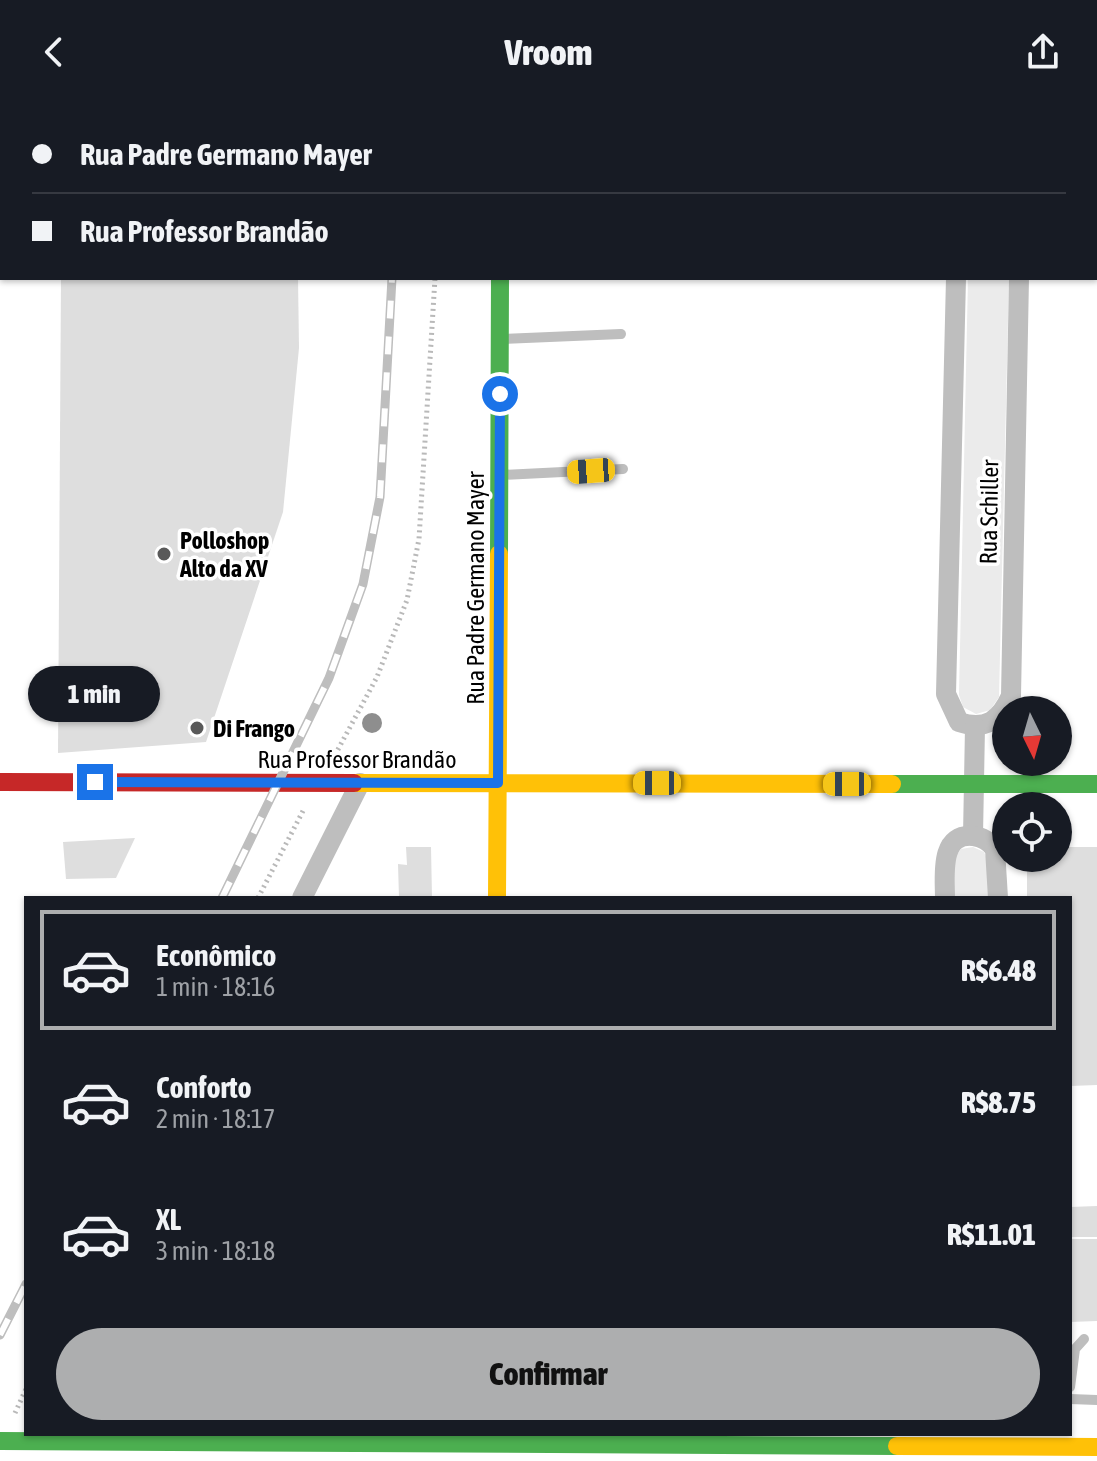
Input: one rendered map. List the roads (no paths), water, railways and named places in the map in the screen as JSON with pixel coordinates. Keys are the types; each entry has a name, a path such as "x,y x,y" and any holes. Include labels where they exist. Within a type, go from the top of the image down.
{"main road":[{"name":"Rua Padre Germano Mayer","path":"497,896 500,280"},
{"name":"Rua Professor Brandão","path":"0,782 1097,784"},
{"path":"0,1441 29,1437 494,1446 969,1447 1050,1441 1094,1452"}],"street":[{"name":"Rua Schiller","path":"956,280 946,694 959,722 975,727 988,725 1003,714 1011,696 1019,280"},
{"path":"973,836 975,727"},
{"path":"303,896 360,783"},
{"path":"945,896 945,859 949,848 955,841 973,836 990,843 995,849 998,896"}],"lane":[{"path":"500,339 621,334"},
{"path":"499,475 623,469"},
{"path":"1072,1372 1075,1349 1084,1339"},
{"path":"1072,1399 1097,1400"}],"railway":[{"path":"223,896 329,678 363,584 380,497 392,280"},
{"path":"0,1335 24,1288"}],"place":[{"name":"Polloshop Alto da XV","path":"164,554"},
{"name":"Di Frango","path":"197,728"}]}
